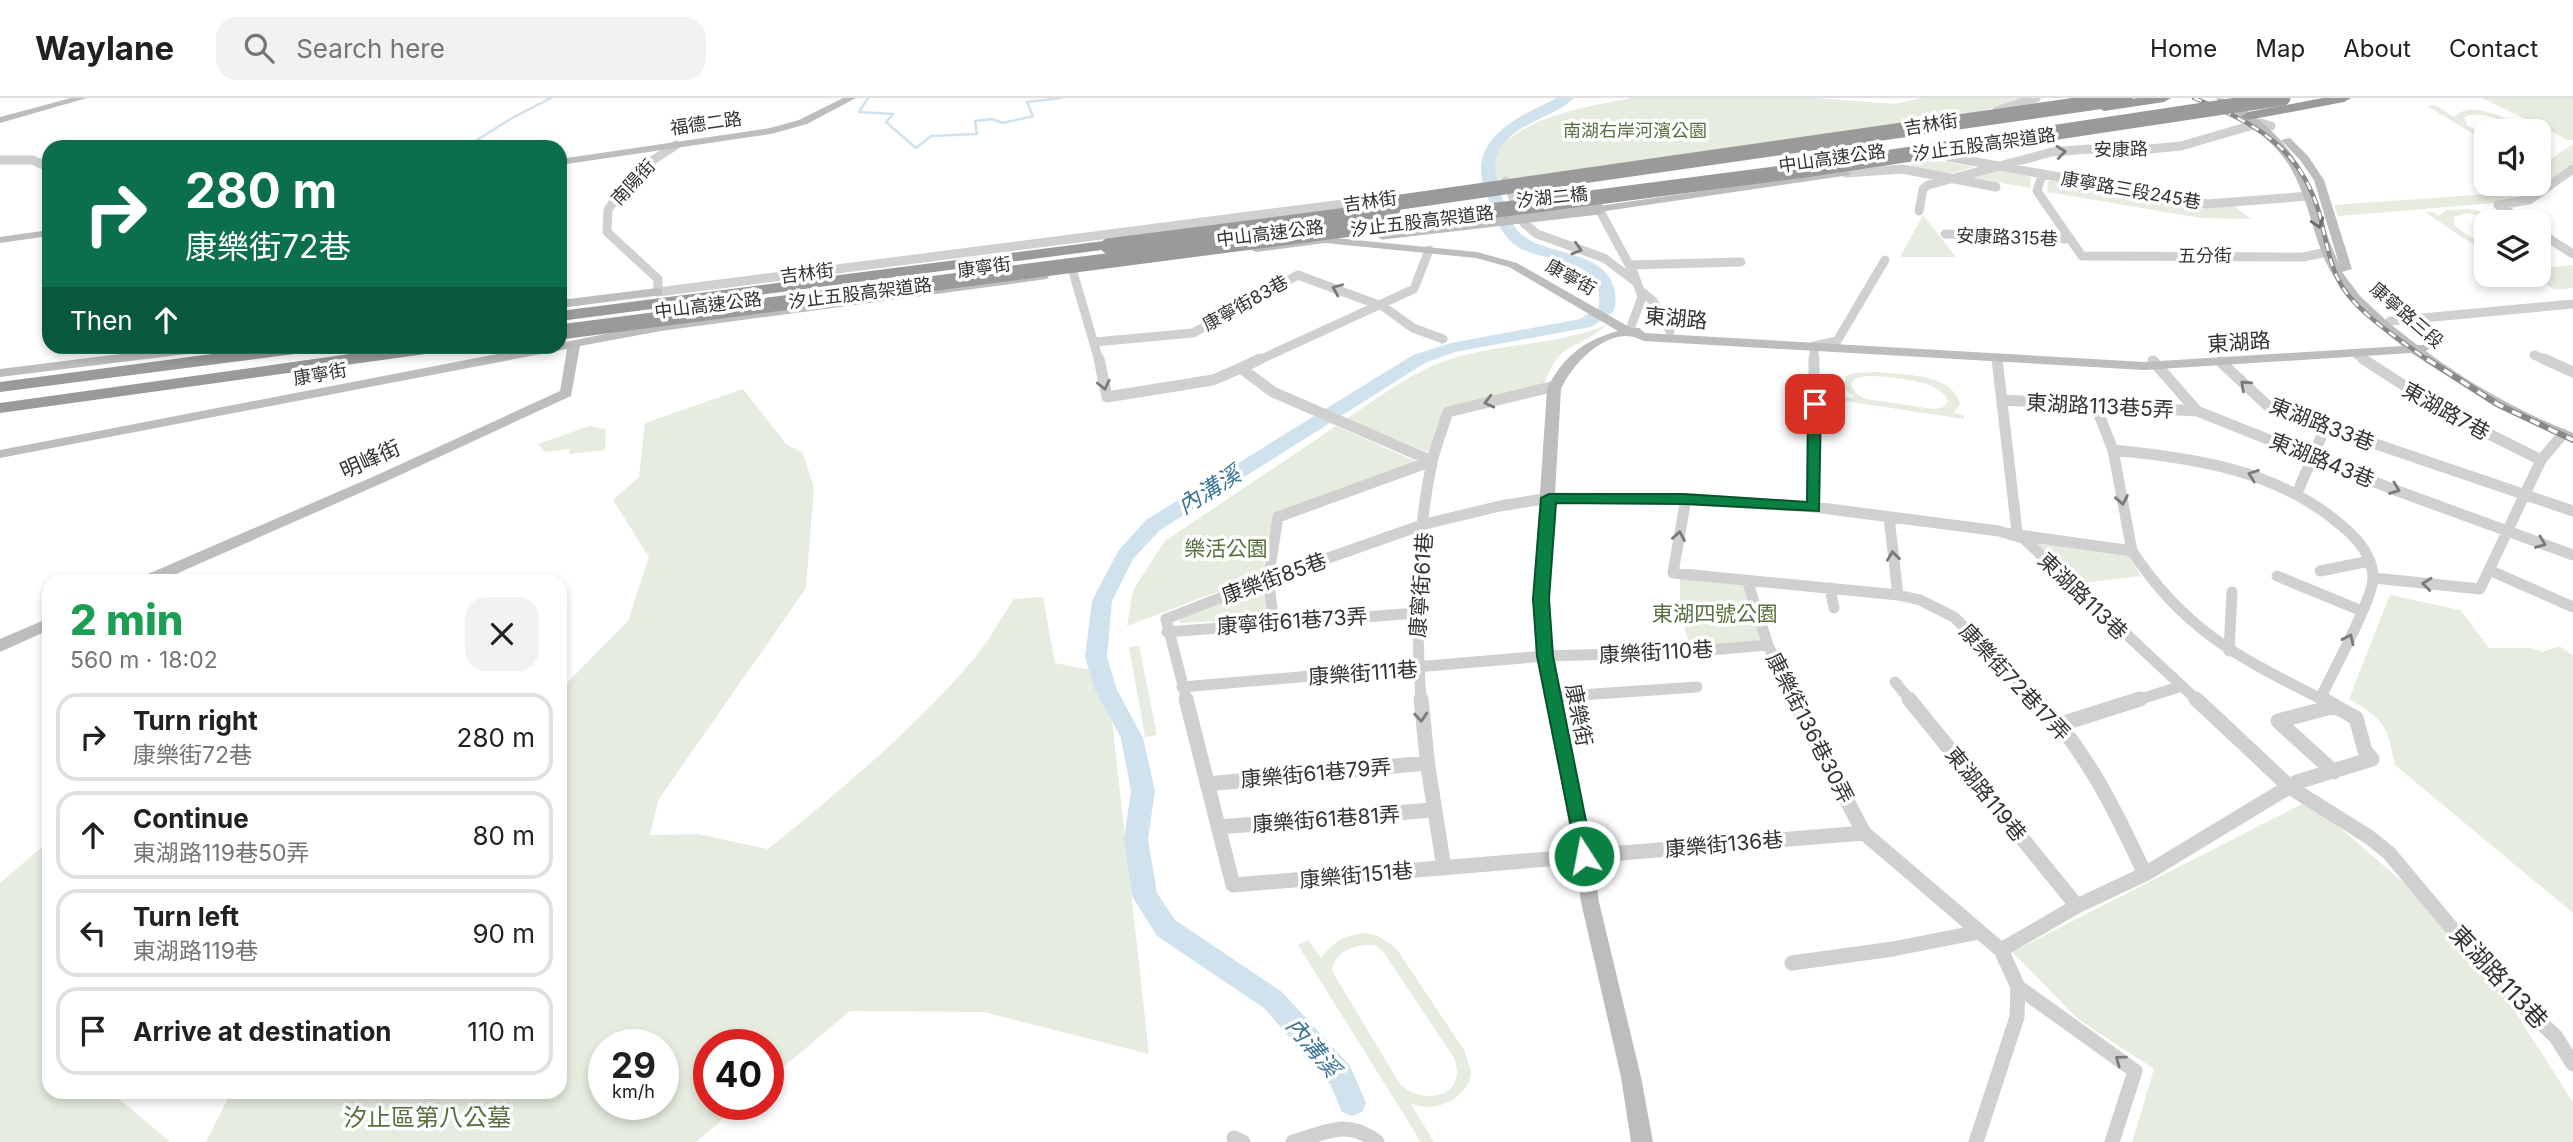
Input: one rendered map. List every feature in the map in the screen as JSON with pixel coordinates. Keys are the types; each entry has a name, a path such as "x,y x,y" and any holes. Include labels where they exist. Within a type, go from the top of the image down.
{"highway":[{"name":"汐止五股高架道路","path":"1108,246 2125,98"},
{"name":"中山高速公路","path":"567,315 1590,183 2164,98"},
{"name":"中山高速公路","path":"567,324 1599,191 2230,98"},
{"name":"汐止五股高架道路","path":"567,331 1805,170 2283,98"},
{"path":"2263,123 2344,98"},
{"path":"0,387 255,354"},
{"path":"0,398 333,354"},
{"path":"0,408 389,354"}],"street":[{"path":"0,120 82,98"},
{"name":"福德二路","path":"567,161 771,131 803,122 850,98"},
{"name":"吉林街","path":"658,292 1466,187 1974,117 2036,98"},
{"path":"2221,98 2263,123"},
{"path":"2230,98 2263,123"},
{"name":"安康路","path":"1919,211 1923,189 1928,185 2052,152 2088,149 2118,152 2181,146 2263,123"},
{"name":"康寧路三段","path":"2263,123 2294,164 2309,196 2327,252 2342,282 2369,312 2481,388 2570,434"},
{"name":"康寧路三段","path":"2263,123 2304,158 2319,180 2340,255 2352,283 2415,345"},
{"name":"南陽街","path":"658,292 658,279 607,232 606,223 608,210 644,166 676,145"},
{"name":"康寧路三段245巷","path":"1949,157 2207,204 2309,196"},
{"path":"0,160 29,159 42,162"},
{"path":"1846,173 1902,169 1996,187"},
{"path":"2506,210 2498,205 2529,200 2573,169"},
{"name":"汐湖二橋","path":"1325,240 1599,209 1846,173"},
{"path":"2042,175 2038,191 2082,256"},
{"path":"1503,182 1524,223 1537,234 1604,258 1653,301 1670,331"},
{"path":"1599,209 1638,287 1640,303 1629,332"},
{"path":"0,240 42,234"},
{"name":"安康路315巷","path":"1945,234 2069,239"},
{"name":"康寧街","path":"567,345 661,327 1325,240 1477,255 1513,265 1613,320 1629,332"},
{"path":"2551,240 2573,254"},
{"path":"1073,272 1095,342 1107,397 1213,380 1241,369 1414,289 1429,250"},
{"name":"五分街","path":"2082,256 2303,257 2327,252"},
{"path":"1814,507 1814,346 1837,341 1885,260"},
{"path":"1629,265 1741,262"},
{"name":"康寧街83巷","path":"1095,342 1193,333 1298,275 1376,306"},
{"path":"567,303 658,292"},
{"path":"2390,321 2573,304"},
{"path":"1376,306 1384,307 1413,328 1443,340"},
{"name":"東湖路","path":"1629,332 1670,331 2156,363 2415,345"},
{"name":"東湖路","path":"1629,332 1644,337 1997,358 2156,363 2356,354 2415,345"},
{"name":"康樂街","path":"1629,332 1591,345 1572,358 1559,373 1555,386 1541,599 1551,697 1584,856 1590,902 1631,1077 1642,1142"},
{"name":"明峰街","path":"162,574 382,478 566,393 574,344"},
{"path":"0,373 154,354"},
{"name":"康寧街","path":"0,454 522,354"},
{"name":"東湖路7巷","path":"2356,354 2406,391 2456,420 2542,460"},
{"path":"2534,355 2573,372"},
{"path":"1997,358 2017,532 2008,534"},
{"name":"東湖路33巷","path":"2221,362 2270,408 2573,511"},
{"name":"東湖路43巷","path":"2156,363 2196,410 2395,490 2573,555"},
{"path":"1241,369 1273,392 1432,461"},
{"name":"康寧街61巷","path":"1444,868 1426,763 1418,669 1417,613 1432,461 1448,412 1555,386"},
{"name":"東湖路113巷5弄","path":"2003,400 2096,407 2196,410"},
{"path":"2001,950 2077,906 2145,874 2297,782 2372,759 2365,751 2356,718 2229,651 2196,628 2155,589 2132,551 2113,450 2096,407"},
{"path":"2297,493 2311,455 2325,428"},
{"path":"2374,578 2480,589 2542,460 2570,434"},
{"path":"2113,450 2162,454 2230,467 2297,493 2341,524 2369,555 2374,578 2362,611 2320,699"},
{"path":"1274,622 1268,579 1278,517 1432,461"},
{"name":"康樂街85巷","path":"1167,632 1166,619 1268,579 1425,524 1500,506 1549,498 1684,499 1814,507 2132,551"},
{"name":"康樂街72巷17弄","path":"1684,499 1673,573 1898,595 1920,600 1954,617 2061,724 2112,804 2145,874"},
{"path":"1889,517 1898,595"},
{"name":"東湖路113巷","path":"2008,534 2023,538 2179,687 2291,788 2369,837 2389,853 2490,974 2556,1037 2573,1064"},
{"path":"2320,571 2370,561"},
{"path":"2489,570 2573,607"},
{"path":"2277,576 2362,611"},
{"name":"康樂街136巷30弄","path":"1747,580 1768,645 1786,686 1864,833"},
{"path":"1830,587 1833,608"},
{"path":"2229,651 2232,592"},
{"name":"康寧街61巷73弄","path":"1167,632 1417,613"},
{"path":"0,646 42,627"},
{"path":"1167,632 1207,784"},
{"name":"康樂街110巷","path":"1545,656 1686,652 1768,645"},
{"name":"康樂街111巷","path":"1182,687 1418,669 1545,656"},
{"name":"東湖路119巷","path":"1895,682 2077,906"},
{"path":"1551,697 1697,687"},
{"path":"2061,724 2179,687"},
{"path":"2334,772 2278,721 2335,706"},
{"name":"康樂街61巷79弄","path":"1207,784 1426,763"},
{"name":"康樂街151巷","path":"1207,784 1233,885 1584,856"},
{"name":"康樂街61巷81弄","path":"1218,827 1433,810"},
{"path":"1864,833 2001,950 2018,987 2017,1017 1976,1142"},
{"name":"康樂街136巷","path":"1584,856 1864,833"},
{"path":"1793,963 1893,949 1979,932"},
{"path":"2018,987 2135,1071 2112,1142"},
{"path":"1293,1142 1345,1126 1365,1131 1377,1142"}],"green space":[{"name":"南湖右岸河濱公園","path":"1631,98 1816,98 1894,104 1922,98 2024,98 1966,116 1505,180 1494,179 1496,150 1526,128 1559,114"},
{"path":"2482,98 2573,98 2573,140 2551,132 2551,119 2525,119"},
{"path":"2435,105 2454,117 2461,112 2481,110 2506,119 2483,115 2464,117 2467,125 2474,129 2474,134 2427,106"},
{"path":"2573,144 2573,165 2551,180 2551,159"},
{"path":"1936,160 1974,167 1949,174 1909,168 1913,163"},
{"path":"1994,169 2031,177 2030,188 1971,178"},
{"path":"2052,179 2233,205 2251,219 2201,218 2047,192 2048,182"},
{"path":"2474,195 2527,196 2520,201 2338,216 2334,205"},
{"path":"2446,210 2474,210 2474,215 2467,213 2453,217 2455,226 2474,239 2474,245 2425,212 2439,216"},
{"path":"1923,215 1956,257 1900,257"},
{"path":"2573,265 2573,288 2555,290 2550,287 2551,267"},
{"path":"1606,325 1563,352 1550,370 1544,385 1444,410 1430,453 1346,419 1398,384 1440,363 1473,353 1588,332"},
{"path":"1853,373 1900,374 1937,381 1948,386 1955,394 1960,404 1954,413 1964,415 1964,419 1844,401 1844,397 1854,398 1844,387 1846,376","holes":["1868,376 1926,384 1944,394 1948,402 1942,408 1933,409 1866,399 1857,394 1851,385 1856,378"]},
{"name":"汐止區第八公墓","path":"743,389 786,444 803,453 814,488 806,588 659,799 650,835 698,834 768,849 848,782 925,712 978,654 1014,599 1043,597 1055,663 1096,671 1112,720 1149,1054 984,1012 850,1011 784,1067 784,1029 693,1029 693,1120 721,1120 696,1142 206,1142 228,1099 567,1099 567,683 628,621 649,557 613,500 639,477 645,423"},
{"path":"589,426 606,429 605,450 569,454 569,449 545,452 538,444"},
{"name":"樂活公園","path":"1336,426 1417,462 1273,515 1262,575 1127,626 1133,590 1165,541"},
{"path":"2031,543 2127,553 2141,576 2073,584"},
{"name":"東湖四號公園","path":"1680,578 1745,584 1764,643 1690,646 1680,613"},
{"path":"1261,586 1265,587 1268,619 1179,623 1180,619"},
{"path":"2390,595 2460,610 2489,648 2532,648 2542,652 2559,646 2573,655 2573,913 2395,765 2390,741 2382,725 2349,699"},
{"path":"1139,646 1157,735 1145,737 1129,647"},
{"path":"2302,804 2324,814 2412,890 2506,998 2573,1102 2573,1142 2132,1142 2154,1069 2078,1019 2012,952"},
{"path":"42,847 42,1099 119,1099 170,1142 0,1142 0,883"},
{"path":"1358,934 1378,936 1396,948 1464,1050 1471,1071 1469,1083 1464,1090 1444,1104 1428,1107 1411,1104 1434,1142 1421,1142 1298,945 1308,940 1321,958 1340,940","holes":["1374,945 1382,950 1454,1058 1457,1071 1455,1081 1450,1089 1441,1094 1420,1095 1400,1084 1332,971 1337,958 1347,950"]}],"waterway":[{"path":"477,140 551,98"},
{"path":"868,98 859,112 893,114 886,122 916,148 931,136 977,134 975,121 992,119 1003,123 1033,116 1027,102 1062,98"},
{"name":"內溝溪","path":"1352,1103 1340,1075 1273,1000 1166,928 1145,896 1136,839 1143,791 1132,738 1106,690 1096,657 1102,601 1125,556 1153,525 1419,359 1451,348 1585,323 1607,309 1606,286 1592,268 1534,249 1513,235 1502,217 1489,178 1488,164 1491,152 1498,142 1519,123 1567,98"}],"railway":[{"path":"2194,98 2255,128 2286,154 2310,189 2332,263 2345,291 2379,324 2429,361"},
{"path":"2427,359 2499,405 2573,440"}],"route":[{"path":"1584,856 1545,656 1541,599 1549,498 1684,499 1814,507 1815,404"}]}
